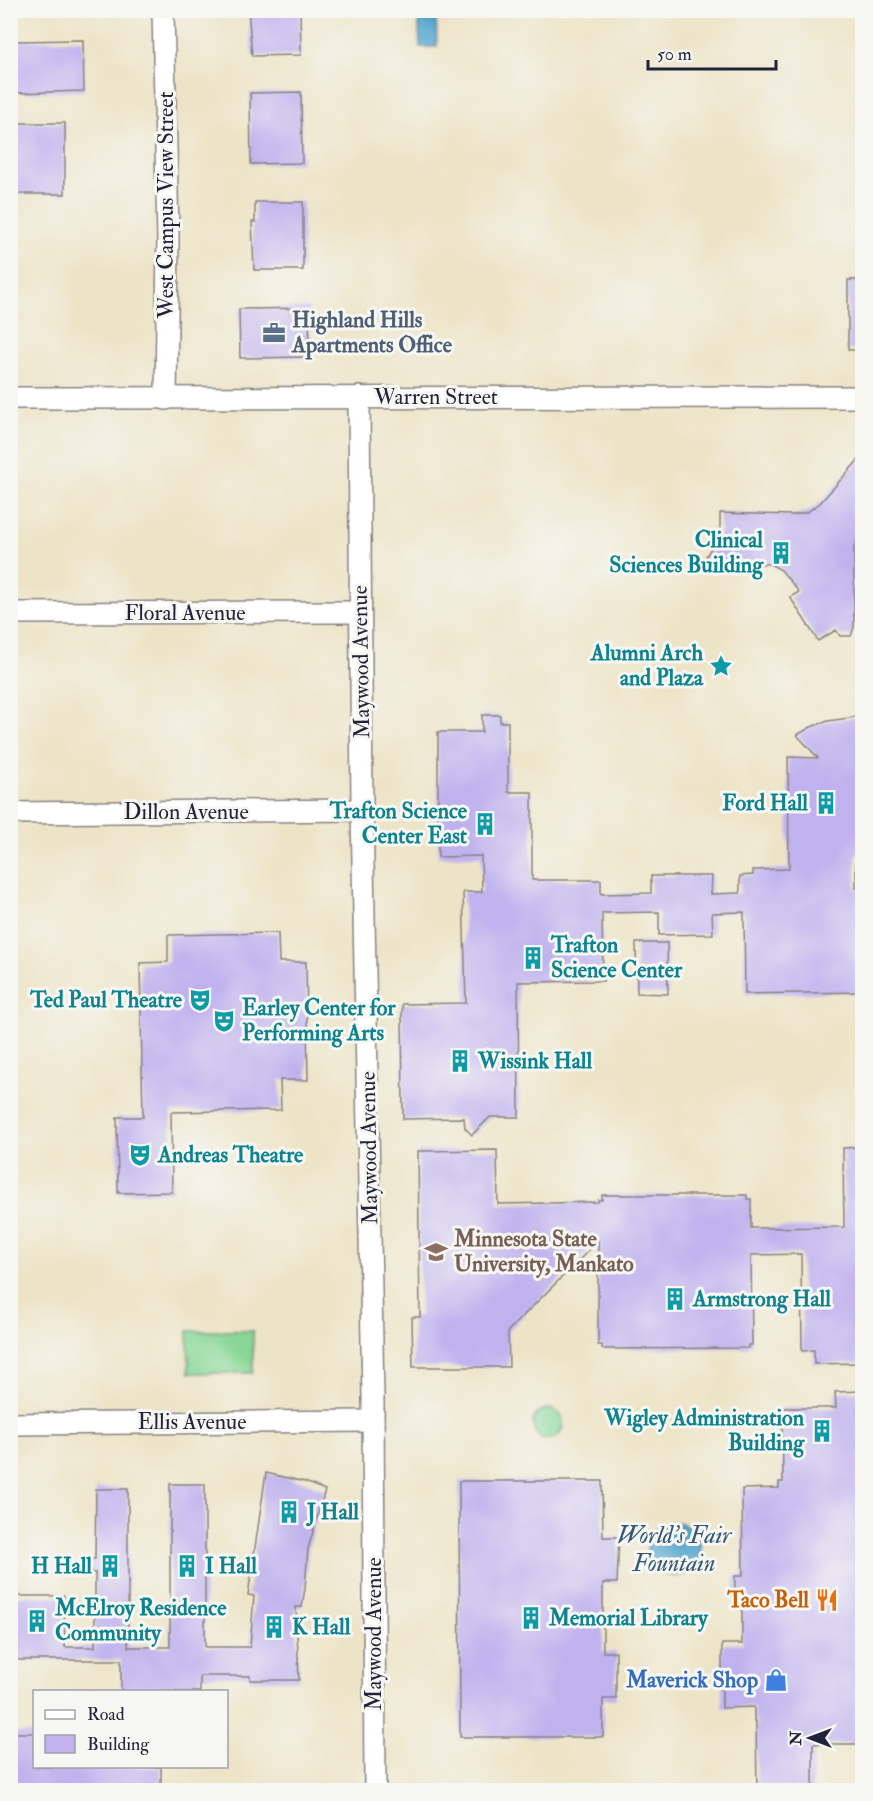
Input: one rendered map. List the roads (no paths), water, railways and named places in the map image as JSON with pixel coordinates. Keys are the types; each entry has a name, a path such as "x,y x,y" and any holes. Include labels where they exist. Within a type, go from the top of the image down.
{"street":[{"name":"West Campus View Street","path":"164,10 168,238 166,399"},
{"name":"Warren Street","path":"10,398 862,396"},
{"name":"Maywood Avenue","path":"359,397 362,810 374,1420 375,1791"},
{"name":"Floral Avenue","path":"10,613 360,612"},
{"name":"Dillon Avenue","path":"10,813 362,810"},
{"name":"Ellis Avenue","path":"10,1424 374,1420"}],"water":[{"path":"418,11 436,11 437,47 420,47"},
{"name":"World's Fair Fountain","path":"674,1522 684,1524 693,1530 699,1539 701,1549 699,1559 693,1568 684,1574 674,1576 664,1574 655,1568 649,1559 647,1549 649,1539 655,1530 664,1524"}],"place":[{"name":"Highland Hills Apartments Office","path":"274,333"},
{"name":"Clinical Sciences Building","path":"781,553"},
{"name":"Alumni Arch and Plaza","path":"721,666"},
{"name":"Ford Hall","path":"826,803"},
{"name":"Trafton Science Center East","path":"485,824"},
{"name":"Trafton Science Center","path":"533,958"},
{"name":"Ted Paul Theatre","path":"200,1000"},
{"name":"Earley Center for Performing Arts","path":"224,1021"},
{"name":"Wissink Hall","path":"460,1061"},
{"name":"Andreas Theatre","path":"140,1155"},
{"name":"Minnesota State University, Mankato","path":"436,1252"},
{"name":"Armstrong Hall","path":"675,1299"},
{"name":"Wigley Administration Building","path":"822,1431"},
{"name":"J Hall","path":"289,1512"},
{"name":"H Hall","path":"110,1566"},
{"name":"I Hall","path":"187,1566"},
{"name":"Taco Bell","path":"827,1600"},
{"name":"Memorial Library","path":"531,1618"},
{"name":"McElroy Residence Community","path":"37,1621"},
{"name":"K Hall","path":"274,1627"},
{"name":"Maverick Shop","path":"776,1680"}]}
